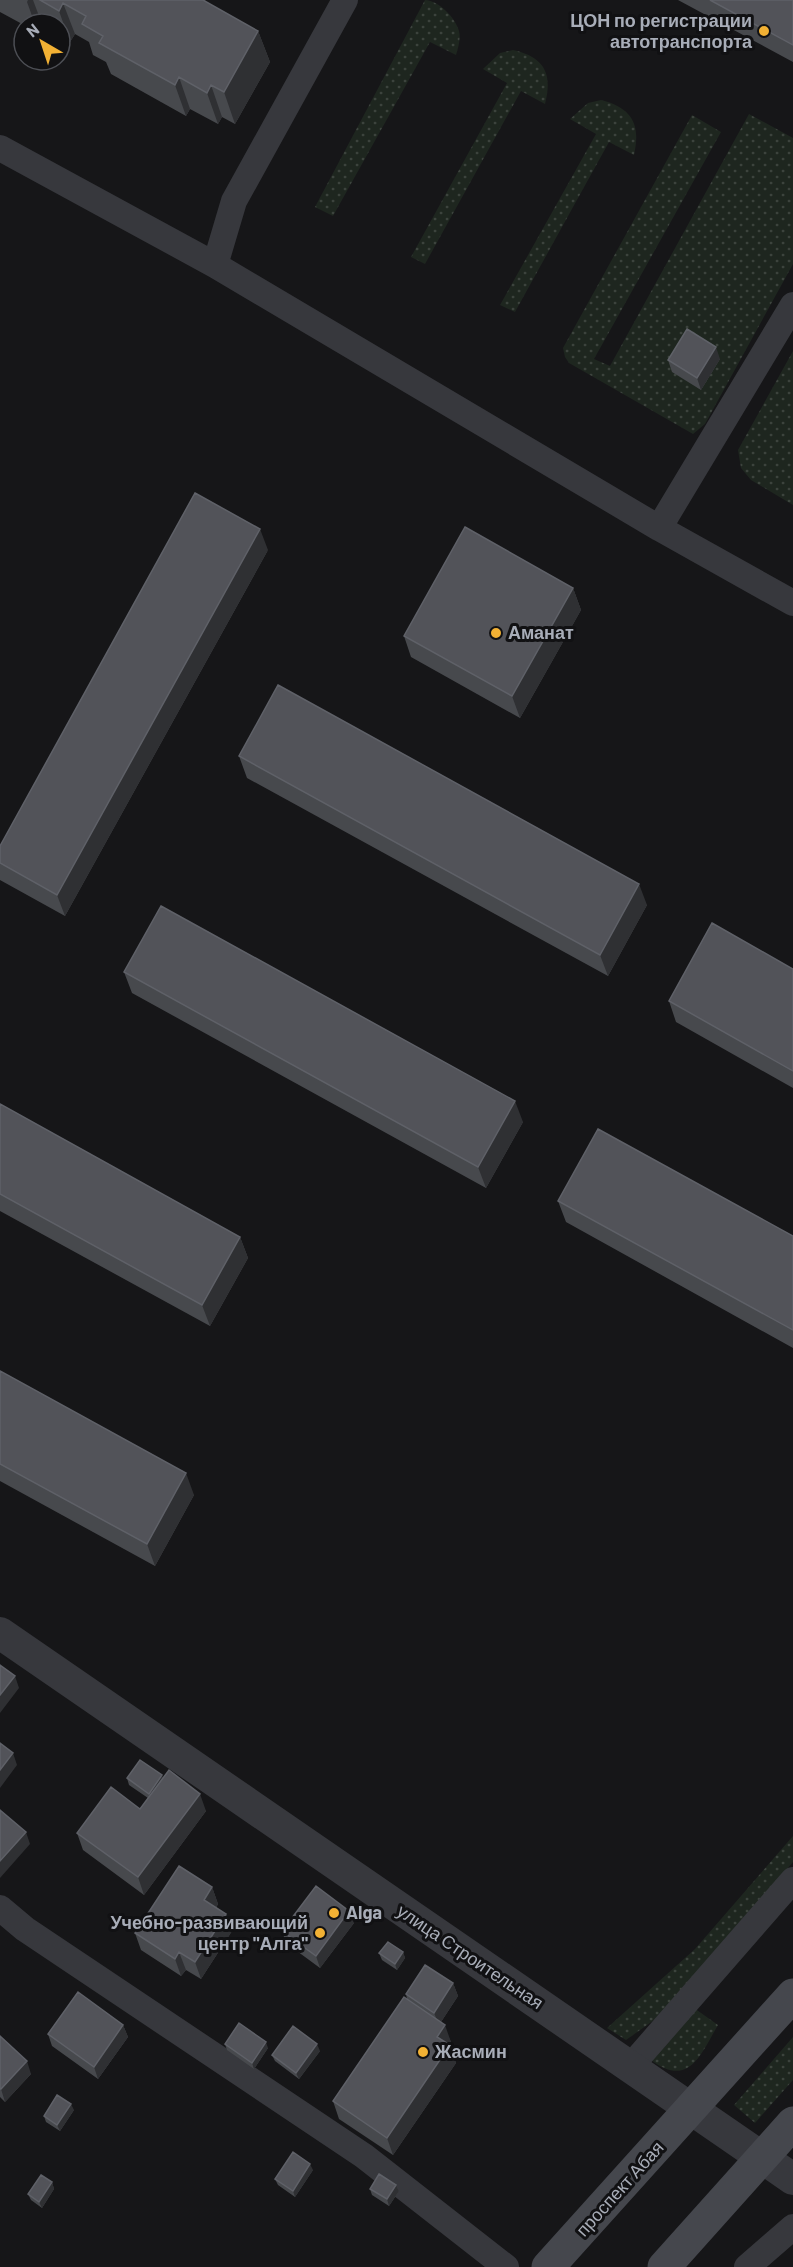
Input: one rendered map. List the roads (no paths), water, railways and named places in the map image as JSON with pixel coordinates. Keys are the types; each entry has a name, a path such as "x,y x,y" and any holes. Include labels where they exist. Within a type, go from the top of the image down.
{"main road":[{"name":"проспект Абая","path":"548,2267 793,1995"},
{"path":"664,2267 793,2123"}],"street":[{"path":"215,265 234,201 345,0"},
{"path":"0,148 215,265 659,528 793,603"},
{"path":"659,528 793,305"},
{"name":"улица Строительная","path":"0,1633 793,2179"},
{"path":"630,2067 793,1880"},
{"path":"0,1908 25,1929 364,2156 490,2262"},
{"path":"747,2267 793,2227"}],"place":[{"name":"ЦОН по регистрации автотранспорта","path":"764,31"},
{"name":"Аманат","path":"496,633"},
{"name":"Alga","path":"334,1913"},
{"name":"Учебно-развивающий центр \"Алга\"","path":"320,1933"},
{"name":"Жасмин","path":"423,2052"}]}
